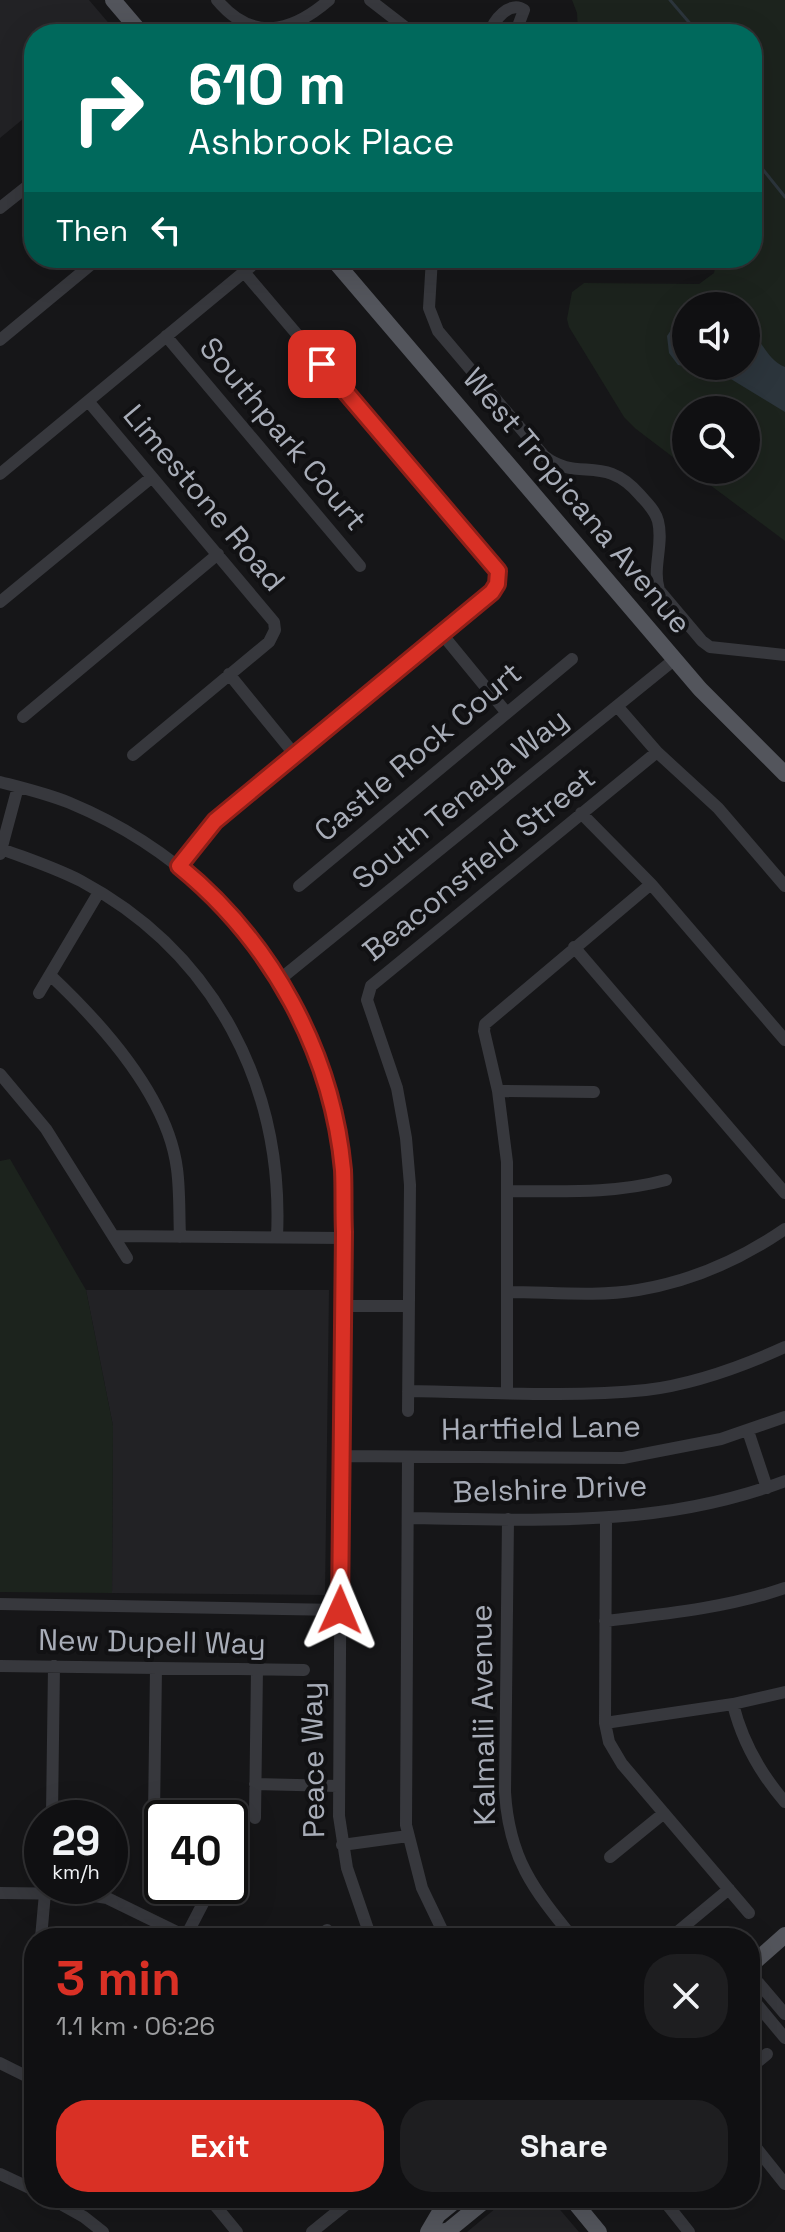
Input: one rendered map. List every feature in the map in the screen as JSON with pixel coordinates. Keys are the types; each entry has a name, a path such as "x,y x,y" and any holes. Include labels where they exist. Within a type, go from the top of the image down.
{"main road":[{"path":"113,0 133,24"},
{"name":"West Tropicana Avenue","path":"341,268 700,689 785,774"},
{"path":"760,1957 785,1935"},
{"path":"428,2232 438,2215 447,2208"},
{"path":"442,2232 449,2230 476,2208"},
{"path":"579,2208 599,2232"}],"street":[{"path":"217,0 246,24"},
{"path":"296,24 329,0"},
{"path":"370,0 401,24"},
{"path":"494,24 501,7 510,0 520,4 524,10 519,24"},
{"path":"0,208 24,189"},
{"path":"0,340 87,268"},
{"path":"0,474 249,268"},
{"path":"431,268 429,308 438,331 548,460 565,468 614,473 630,483 649,504 659,526 659,590 702,641 718,650 785,655"},
{"path":"179,866 215,821 492,592 498,577 498,571 244,272"},
{"name":"Southpark Court","path":"166,336 360,566"},
{"name":"Limestone Road","path":"88,401 274,622 275,630 269,642 229,674"},
{"path":"0,602 152,477"},
{"path":"23,717 218,554"},
{"path":"442,634 506,712"},
{"name":"Castle Rock Court","path":"299,886 572,659"},
{"name":"South Tenaya Way","path":"279,980 675,659"},
{"path":"133,755 229,674 295,755"},
{"path":"617,706 657,752 718,808 785,886"},
{"name":"Beaconsfield Street","path":"408,1411 410,1185 406,1138 397,1088 367,1000 368,991 657,752"},
{"name":"Peace Way","path":"0,782 69,802 125,830 179,866 232,916 264,956 305,1024 333,1107 343,1171 344,1238 338,1786 342,1845 368,1928"},
{"path":"18,787 1,852 79,880 132,913 167,944 198,978 238,1040 268,1117 276,1160 277,1237"},
{"path":"581,813 651,884 785,1040"},
{"path":"507,1392 509,1191 498,1091 485,1024 651,884"},
{"path":"39,993 99,892"},
{"path":"574,947 785,1193"},
{"path":"50,975 117,1045 156,1109 171,1142 177,1169 180,1237"},
{"path":"0,1074 46,1129 127,1258"},
{"path":"498,1091 594,1092"},
{"path":"509,1191 603,1192 666,1180"},
{"path":"508,1292 638,1290 702,1274 755,1249 785,1229"},
{"path":"114,1236 344,1238"},
{"path":"343,1306 409,1306"},
{"path":"408,1391 584,1393 648,1389 713,1376 785,1347"},
{"name":"Hartfield Lane","path":"342,1456 623,1458 700,1444 785,1417"},
{"path":"748,1431 767,1488"},
{"path":"408,1457 405,1798 408,1836 422,1888 441,1928"},
{"name":"Belshire Drive","path":"408,1518 606,1519 671,1511 739,1497 785,1481"},
{"name":"Kalmalii Avenue","path":"508,1519 505,1776 508,1820 515,1852 529,1882 565,1928"},
{"path":"606,1519 605,1723 609,1742 617,1757 749,1913"},
{"path":"605,1621 736,1602 785,1588"},
{"path":"0,1604 340,1610"},
{"name":"New Dupell Way","path":"0,1666 304,1670"},
{"path":"52,1800 54,1666"},
{"path":"154,1800 156,1668"},
{"path":"255,1818 257,1669"},
{"path":"605,1723 733,1704 785,1692"},
{"path":"733,1704 754,1760 785,1802"},
{"path":"255,1784 338,1786"},
{"path":"610,1857 664,1813"},
{"path":"342,1845 408,1836"},
{"path":"682,1928 729,1889"},
{"path":"0,1893 24,1893"},
{"path":"42,1928 44,1904"},
{"path":"119,1904 169,1928"},
{"path":"192,1928 204,1904"},
{"path":"760,1985 785,2014"},
{"path":"760,2008 785,2038"},
{"path":"760,2060 767,2054"},
{"path":"0,2063 24,2075"},
{"path":"760,2152 783,2178"},
{"path":"0,2174 24,2185"},
{"path":"68,2208 103,2232"},
{"path":"217,2208 237,2232"},
{"path":"312,2232 334,2208"},
{"path":"670,2208 689,2232"}],"shaded area":[{"path":"0,0 89,0 109,24 24,24 24,118 0,138"},
{"path":"572,0 785,0 785,541 709,484 760,484 760,396 672,396 672,456 624,417 567,319 572,292 584,283 699,284 714,273 715,268 762,268 762,24 578,24"},
{"path":"672,330 672,357 667,336"},
{"path":"760,342 773,359 785,367 785,412 732,380 760,380"},
{"path":"10,1159 86,1290 113,1426 112,1593 0,1592 0,1161"},
{"path":"86,1290 329,1290 325,1595 112,1593 113,1426"},
{"path":"496,2208 559,2208 579,2232 467,2232"}],"waterway":[{"path":"670,0 690,24"},
{"path":"762,168 785,197"}],"route":[{"path":"322,364 498,571 497,584 492,592 215,821 179,866 232,916 264,956 305,1024 333,1107 343,1171 344,1232 340,1610"}]}
